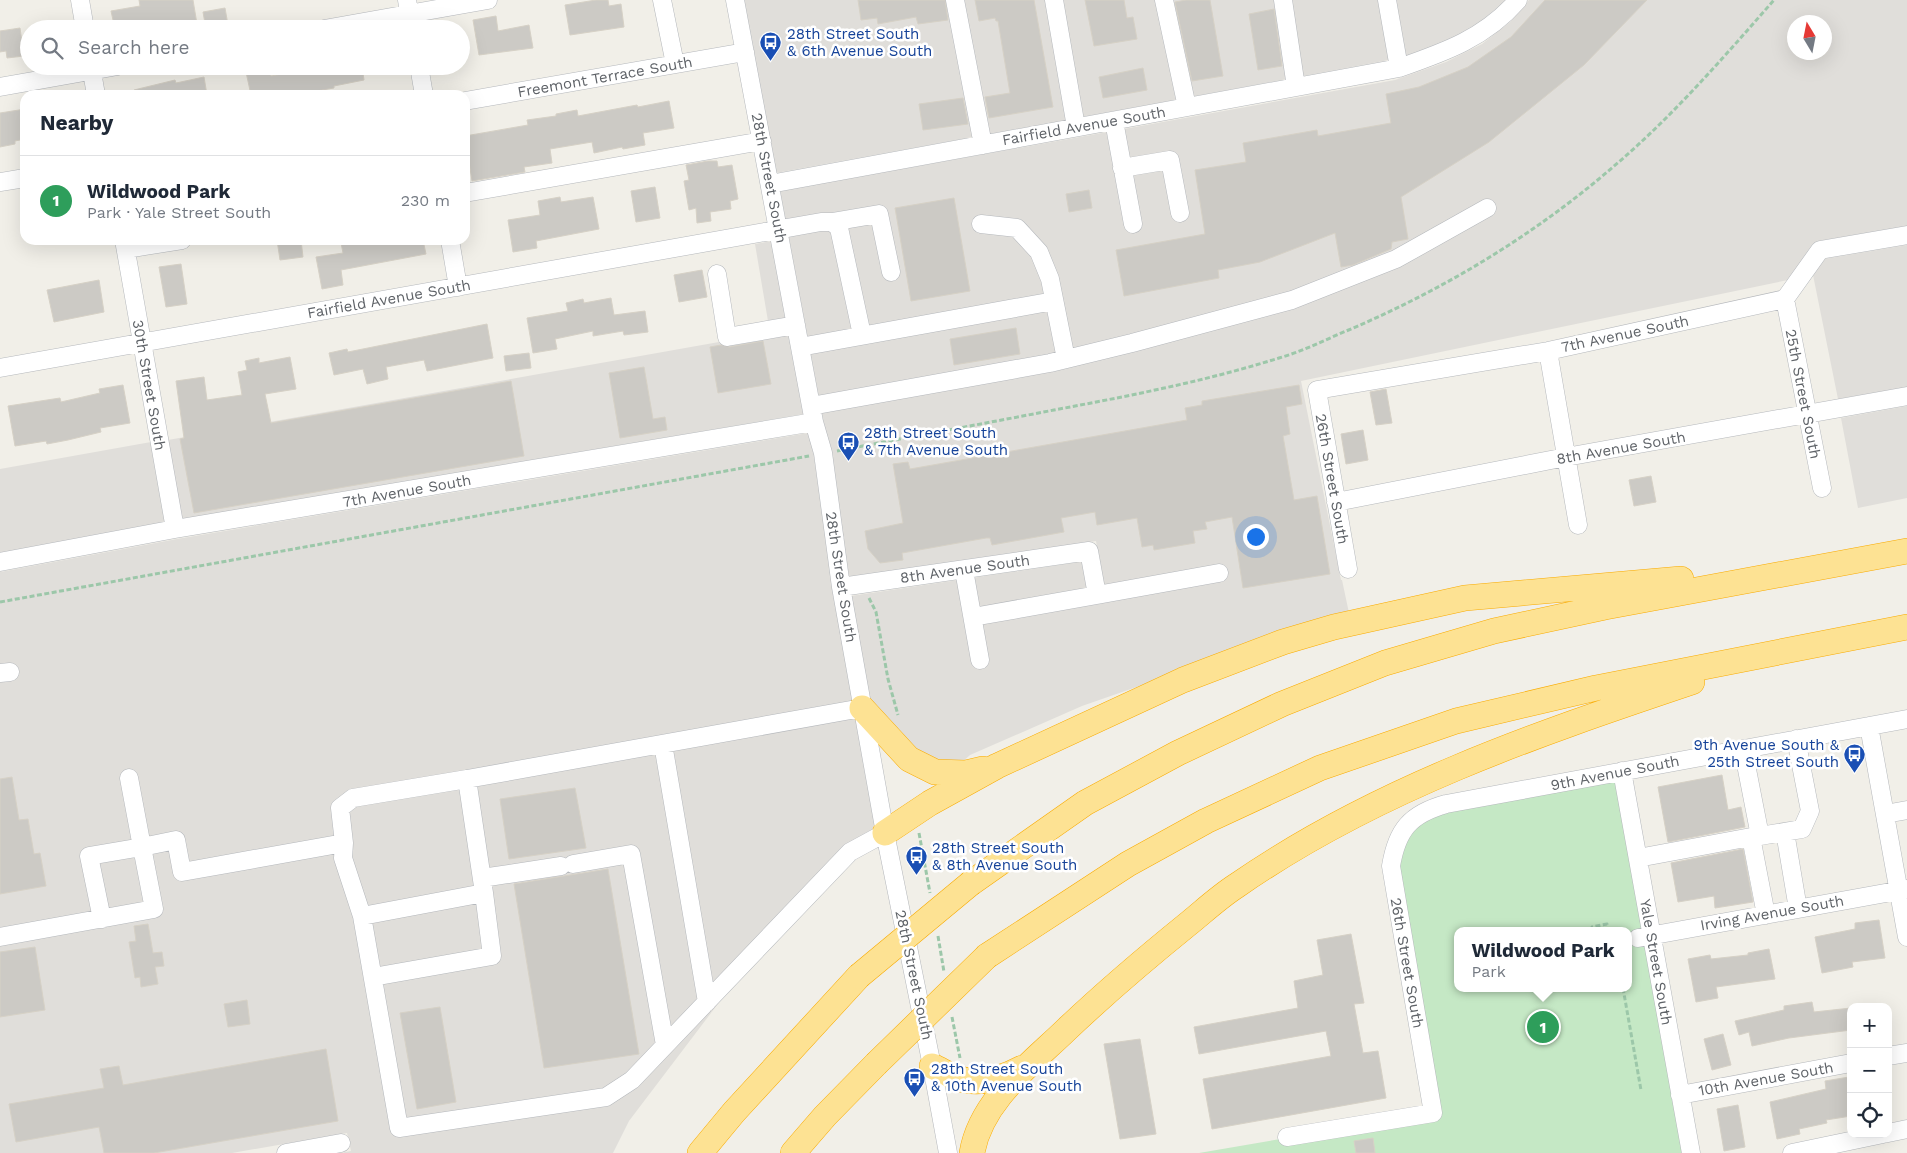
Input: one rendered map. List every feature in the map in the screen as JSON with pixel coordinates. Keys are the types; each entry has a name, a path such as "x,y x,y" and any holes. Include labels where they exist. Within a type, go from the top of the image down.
{"highway":[{"path":"700,1153 740,1105 858,976 971,883 1084,803 1161,762 1282,704 1385,663 1494,631 1614,606 1907,551"},
{"path":"885,832 930,803 997,766 1183,680 1282,642 1334,627 1465,598 1833,565"},
{"path":"793,1153 824,1116 987,956 1128,864 1206,821 1320,768 1456,721 1596,688 1907,627"},
{"path":"972,1153 984,1119 995,1100 1033,1061 1094,1004 1168,940 1236,886 1345,820 1404,790 1498,750 1789,650"},
{"path":"862,708 909,759 935,772 966,773 997,766"},
{"path":"932,1066 959,1079 983,1082 1010,1074 1033,1061"}],"street":[{"path":"80,0 83,20"},
{"path":"376,20 488,0"},
{"path":"662,0 675,64"},
{"name":"28th Street South","path":"735,0 813,414 823,453 841,587 862,708 948,1153"},
{"path":"955,0 983,145"},
{"path":"1054,0 1076,128"},
{"path":"1164,0 1187,107"},
{"path":"1283,0 1296,87"},
{"path":"1387,0 1399,68"},
{"name":"Fairfield Avenue South","path":"770,184 1399,68 1443,53 1479,35 1504,15 1518,0"},
{"name":"Freemont Terrace South","path":"470,100 745,52"},
{"path":"0,87 61,75"},
{"path":"93,75 95,90"},
{"path":"421,75 423,90"},
{"path":"1114,120 1133,224"},
{"path":"470,192 762,141"},
{"path":"1122,168 1170,160 1180,213"},
{"path":"0,182 20,179"},
{"name":"7th Avenue South","path":"0,562 813,414 1066,359 1292,300 1396,259 1487,208"},
{"name":"Fairfield Avenue South","path":"0,368 821,222 832,222 879,214 891,272"},
{"path":"832,222 839,228 862,335"},
{"path":"981,224 1017,228 1040,252 1050,279 1066,359"},
{"path":"1785,299 1820,250 1907,235"},
{"name":"30th Street South","path":"125,245 175,530"},
{"path":"451,245 458,287"},
{"path":"717,274 727,337 796,325"},
{"name":"7th Avenue South","path":"1317,390 1548,351 1785,299"},
{"name":"25th Street South","path":"1785,299 1822,488"},
{"path":"800,347 1054,301"},
{"path":"1548,351 1578,525"},
{"name":"26th Street South","path":"1317,390 1348,569"},
{"name":"8th Avenue South","path":"1336,502 1907,396"},
{"name":"8th Avenue South","path":"841,587 1090,551 1097,595"},
{"path":"964,570 980,660"},
{"path":"972,617 1219,573"},
{"path":"862,708 353,798 340,808 344,843 343,858 362,916 399,1128 606,1098 632,1080 850,852 885,832"},
{"name":"9th Avenue South","path":"1413,818 1432,808 1446,804 1907,719"},
{"path":"1869,726 1885,814 1903,890 1907,937"},
{"path":"1638,858 1802,829 1810,812 1796,739"},
{"path":"663,744 707,1002"},
{"path":"1743,749 1766,915"},
{"name":"Yale Street South","path":"1622,771 1638,858 1645,936 1691,1153"},
{"path":"0,937 154,909 129,778"},
{"path":"373,976 492,956 467,779"},
{"path":"1885,814 1907,810"},
{"name":"26th Street South","path":"1287,1137 1433,1113 1391,866 1400,836 1413,818"},
{"path":"1785,832 1798,909"},
{"path":"102,919 89,856 176,840 182,872 344,843"},
{"path":"362,916 567,865 631,854 665,1045"},
{"name":"Irving Avenue South","path":"1645,936 1903,890"},
{"path":"1892,1055 1907,1053"},
{"name":"10th Avenue South","path":"1680,1095 1847,1064"},
{"path":"1892,1132 1907,1129"},
{"path":"1792,1153 1864,1138"},
{"path":"286,1153 340,1143"}],"path":[{"path":"0,602 807,456"},
{"path":"866,584 870,602 876,612 888,679 901,722"},
{"path":"1592,927 1607,924 1607,927"},
{"path":"1624,992 1641,1090"}],"shaded area":[{"path":"744,0 1046,0 1066,120 776,173"},
{"path":"1063,0 1379,0 1389,60 1083,117"},
{"path":"1396,0 1506,0 1499,8 1474,27 1439,44 1406,56"},
{"path":"1529,0 1907,0 1907,226 1818,241 1813,244 1788,280 1301,381 1349,613 1082,706 970,755 961,763 936,762 910,749 870,703 851,596 1099,559 1096,541 849,577 831,452 823,420 780,191 1395,80 1446,62 1482,44 1510,22"},
{"path":"772,241 804,414 182,519 168,440 770,333 755,244"},
{"path":"1907,245 1907,387 1838,399 1813,275 1824,259"},
{"path":"1907,406 1907,498 1858,508 1841,418"},
{"path":"808,433 814,455 834,598 875,832 733,984 629,1121 613,1153 340,1153 351,1151 347,1133 232,1153 0,1153 0,572 177,539"},
{"path":"151,442 165,522 0,553 0,469"}],"green space":[{"path":"1622,771 1691,1153 1199,1153 1433,1113 1392,875 1413,818"}],"building":[{"path":"139,0 193,0 196,20 113,20 111,11 140,6"},
{"path":"608,0 609,6 621,4 624,27 570,35 565,5"},
{"path":"858,0 945,0 948,20 918,24 916,17 878,24 877,18 861,20"},
{"path":"975,0 1034,0 1053,107 989,118 985,97 1010,93 998,21 995,18 979,21"},
{"path":"1085,0 1124,0 1127,18 1133,17 1137,39 1094,46"},
{"path":"1210,0 1223,76 1192,81 1175,2"},
{"path":"1545,0 1647,0 1584,65 1489,142 1401,197 1408,239 1392,242 1391,249 1353,265 1341,267 1335,233 1260,262 1218,270 1219,278 1124,296 1116,250 1205,234 1195,170 1246,162 1243,143 1317,130 1318,136 1391,123 1386,94 1419,87 1468,67 1511,37"},
{"path":"225,8 227,20 204,20 203,12"},
{"path":"1274,9 1282,66 1258,70 1249,14"},
{"path":"496,16 498,31 529,25 533,48 479,55 473,20"},
{"path":"20,28 20,56 7,58 6,51 0,52 0,31"},
{"path":"1143,68 1147,90 1103,98 1099,77"},
{"path":"247,75 363,75 364,80 322,90 250,90"},
{"path":"204,77 206,90 134,90 175,80 176,83"},
{"path":"963,98 968,124 923,130 919,104"},
{"path":"669,101 674,128 643,133 645,145 623,149 622,147 594,153 592,142 550,149 552,163 524,167 525,172 472,181 470,135 528,125 527,120 556,116 556,114 577,110 578,116 637,105 638,107"},
{"path":"20,110 20,140 15,141 15,144 0,147 0,113"},
{"path":"717,161 718,167 732,165 738,199 730,201 731,209 710,212 711,221 697,223 696,208 689,210 684,181 689,180 686,165"},
{"path":"655,187 660,218 636,222 631,191"},
{"path":"1089,190 1092,208 1069,212 1066,194"},
{"path":"560,197 561,202 593,197 599,229 536,241 537,248 513,252 508,220 540,215 538,201"},
{"path":"954,198 970,291 911,301 895,208"},
{"path":"278,245 302,245 303,257 280,260"},
{"path":"341,245 424,245 426,254 341,270 343,285 322,289 316,257 343,253"},
{"path":"181,264 187,304 166,307 159,267"},
{"path":"702,270 707,297 679,302 674,275"},
{"path":"99,280 104,312 54,322 47,290"},
{"path":"611,298 614,315 645,311 648,332 624,335 623,331 593,336 593,331 555,339 557,349 533,353 527,318 568,311 566,303 583,299 584,303"},
{"path":"487,324 493,358 427,371 424,360 386,367 388,379 367,384 363,369 334,375 329,353 347,349 348,352"},
{"path":"1016,328 1020,354 954,365 950,339"},
{"path":"763,341 771,384 718,393 710,347 721,345 729,347"},
{"path":"529,353 531,368 506,371 504,356"},
{"path":"290,357 296,389 265,394 271,423 511,381 524,456 194,513 180,439 184,438 176,381 204,377 207,400 242,395 238,372 247,370 245,361 259,358 259,363"},
{"path":"644,367 653,419 665,417 667,430 620,438 609,373"},
{"path":"123,385 130,423 100,428 101,432 68,440 47,444 46,441 15,446 8,406 60,398 61,402 100,393 99,389"},
{"path":"1299,385 1302,404 1286,407 1290,434 1283,436 1294,500 1317,496 1330,574 1243,588 1232,517 1205,522 1207,529 1193,531 1195,543 1154,550 1153,545 1142,547 1137,518 1097,525 1095,512 1061,518 1064,532 992,545 990,538 986,538 902,553 903,560 880,563 868,549 865,531 903,523 893,464 908,462 910,469 1187,420 1185,408 1202,405 1202,401"},
{"path":"1386,389 1392,423 1376,425 1370,392"},
{"path":"1363,430 1368,460 1346,464 1341,434"},
{"path":"1651,476 1656,502 1634,506 1629,480"},
{"path":"1722,775 1728,810 1741,807 1745,827 1668,842 1658,787"},
{"path":"12,777 19,820 28,819 34,854 40,853 46,886 0,894 0,779"},
{"path":"575,788 586,848 509,859 500,799"},
{"path":"1743,849 1753,902 1715,908 1714,896 1678,902 1671,863"},
{"path":"608,869 639,1054 544,1068 514,884"},
{"path":"1879,920 1885,958 1852,962 1853,967 1822,973 1815,937 1855,929 1855,923"},
{"path":"148,924 153,953 162,952 164,966 155,967 158,984 141,987 140,977 135,978 129,942 136,941 134,926"},
{"path":"1351,934 1364,1003 1354,1004 1363,1053 1378,1051 1386,1098 1212,1129 1203,1079 1331,1056 1326,1031 1199,1054 1194,1027 1298,1008 1294,981 1323,975 1317,940"},
{"path":"35,947 45,1010 0,1017 0,952"},
{"path":"1769,949 1775,979 1716,987 1718,998 1696,1002 1688,959 1710,955 1711,959 1748,955 1748,953"},
{"path":"247,1000 250,1024 228,1027 224,1004"},
{"path":"1812,1002 1814,1012 1847,1008 1847,1031 1789,1038 1752,1046 1749,1032 1739,1035 1735,1021 1784,1010 1784,1006"},
{"path":"440,1007 456,1102 417,1109 400,1013"},
{"path":"1723,1034 1731,1065 1712,1070 1704,1039"},
{"path":"1140,1039 1156,1134 1120,1139 1104,1044"},
{"path":"326,1049 338,1121 154,1153 104,1153 99,1127 16,1142 9,1104 104,1088 100,1069 119,1066 123,1085"},
{"path":"1847,1077 1847,1117 1826,1120 1827,1123 1799,1129 1800,1134 1777,1139 1770,1102 1826,1089 1825,1081"},
{"path":"1738,1105 1745,1147 1724,1151 1717,1109"},
{"path":"1373,1138 1375,1153 1356,1153 1354,1141"}],"place":[{"name":"28th Street South & 6th Avenue South","path":"771,62"},
{"name":"28th Street South & 7th Avenue South","path":"848,461"},
{"name":"9th Avenue South & 25th Street South","path":"1855,773"},
{"name":"28th Street South & 8th Avenue South","path":"916,876"},
{"name":"Wildwood Park","path":"1543,1027"},
{"name":"28th Street South & 10th Avenue South","path":"915,1097"}]}
